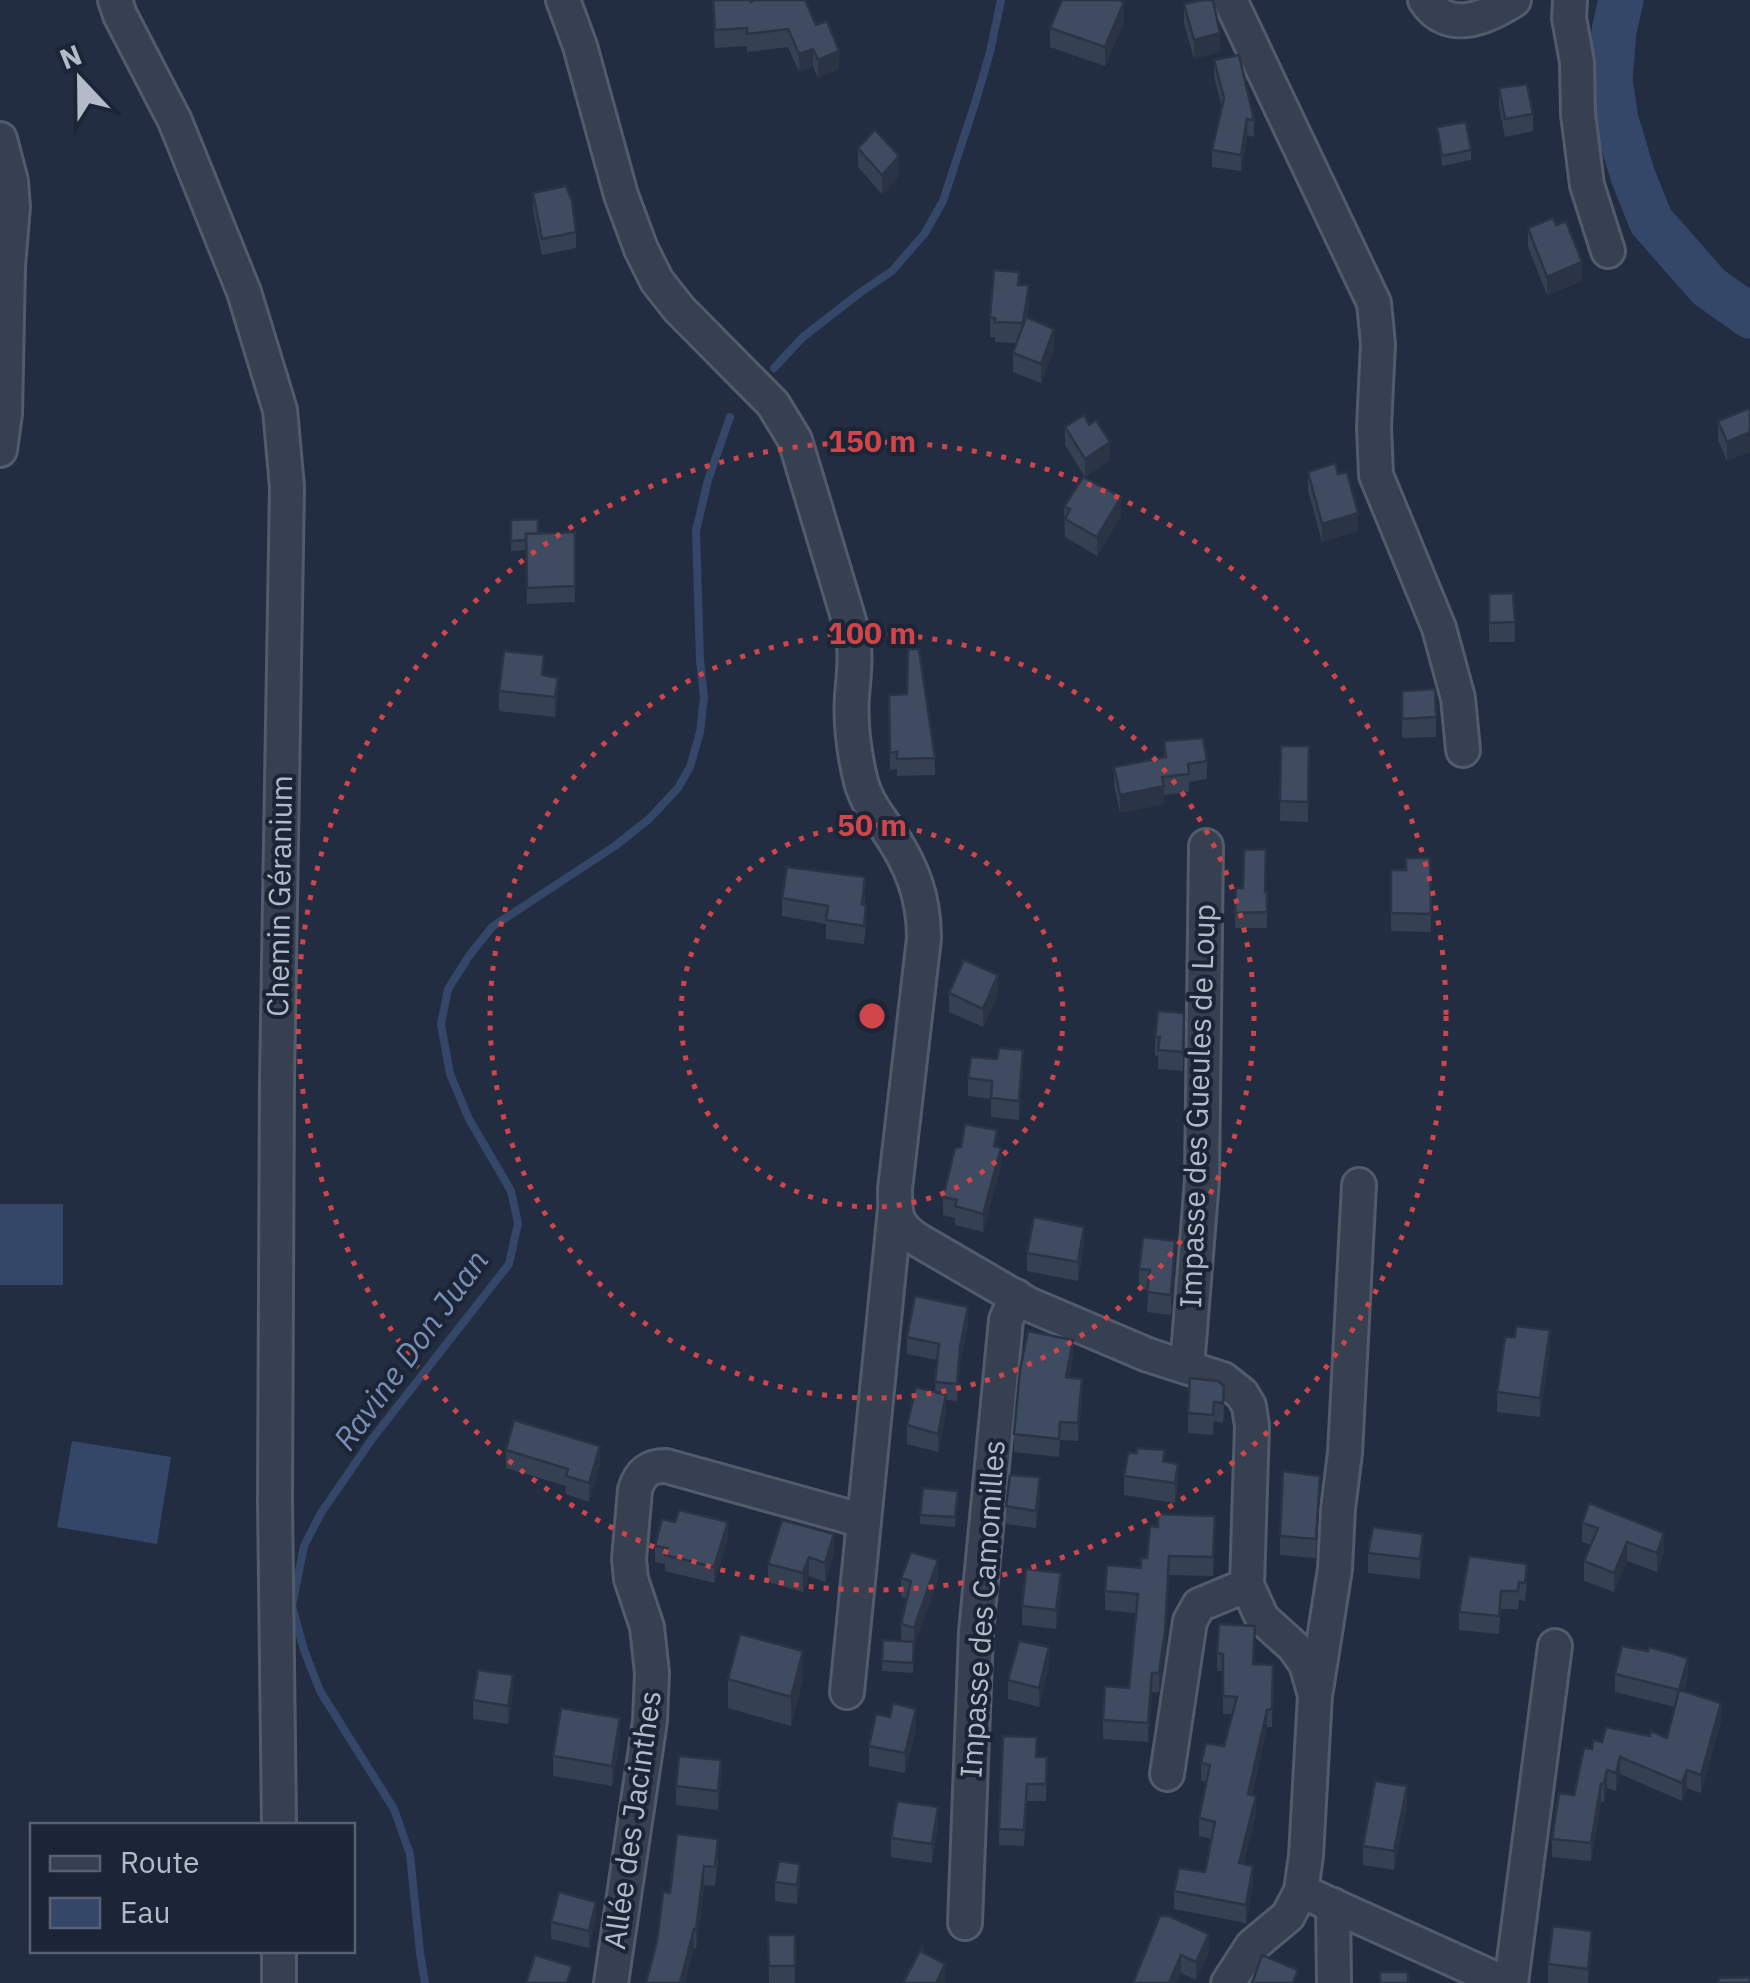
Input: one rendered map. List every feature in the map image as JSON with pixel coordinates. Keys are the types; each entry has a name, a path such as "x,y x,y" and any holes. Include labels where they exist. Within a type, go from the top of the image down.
{"street":[{"name":"Chemin Géranium","path":"115,0 174,121 244,292 280,410 286,487 277,1080 275,1480 279,1823"},
{"path":"563,0 580,46 620,195 657,281 679,309 773,404 795,440 853,634 853,750 862,788 910,869 924,910 848,1692"},
{"path":"1230,0 1374,303 1378,344 1376,475 1439,628 1458,698 1463,750"},
{"path":"1426,0 1432,10 1453,20 1477,20 1514,0"},
{"path":"1570,0 1586,185 1608,250"},
{"path":"0,139 13,207 5,414 0,450"},
{"name":"Impasse des Gueules de Loup","path":"1187,1367 1202,1180 1206,846"},
{"path":"1228,1983 1252,1946 1288,1916 1301,1892 1315,1695 1335,1569 1359,1185"},
{"path":"895,1209 905,1232 1028,1304 1223,1379 1242,1394 1249,1406 1252,1426 1246,1585 1262,1618 1306,1664 1315,1695"},
{"name":"Impasse des Camomilles","path":"965,1923 976,1632 1006,1320 1016,1296"},
{"name":"Allée des Jacinthes","path":"611,1983 650,1721 652,1674 647,1626 631,1579 629,1559 638,1480 654,1466 666,1466 864,1521"},
{"path":"1167,1774 1190,1621 1200,1605 1246,1585"},
{"path":"1301,1892 1508,1983 1555,1646"},
{"path":"1333,1905 1334,1983"},
{"path":"279,1953 279,1983"}],"water":[{"path":"0,1204 63,1204 63,1285 0,1285"},
{"path":"72,1441 171,1457 157,1544 57,1527"}],"building":[{"path":"713,0 805,0 816,25 827,21 839,51 818,60 813,49 799,54 788,29 747,34 747,28 715,30"},
{"path":"1062,0 1124,2 1105,47 1050,28"},
{"path":"1213,0 1220,33 1194,40 1184,4"},
{"path":"1239,55 1254,120 1247,119 1241,155 1212,150 1224,98 1214,60"},
{"path":"1527,84 1533,114 1505,119 1499,88"},
{"path":"1466,122 1471,150 1442,156 1437,127"},
{"path":"875,130 899,156 882,175 858,148"},
{"path":"566,186 576,232 542,239 533,193"},
{"path":"1553,218 1556,225 1566,221 1582,262 1547,277 1528,228"},
{"path":"994,270 1019,272 1018,285 1029,285 1023,323 995,322 990,317"},
{"path":"1026,317 1054,329 1041,364 1013,353"},
{"path":"1750,408 1750,432 1727,442 1718,421"},
{"path":"1084,415 1089,425 1096,420 1110,442 1085,459 1065,427"},
{"path":"1335,463 1338,474 1347,472 1358,513 1322,524 1308,472"},
{"path":"1083,477 1121,497 1097,537 1065,519 1070,509 1064,507"},
{"path":"538,519 538,534 526,534 526,540 511,541 511,520"},
{"path":"575,532 575,586 527,588 526,534"},
{"path":"1513,593 1515,622 1489,623 1489,594"},
{"path":"908,649 919,649 935,758 897,759 897,752 890,753 889,695 907,694"},
{"path":"504,651 544,655 542,675 558,678 555,697 499,691"},
{"path":"1435,689 1436,717 1402,719 1402,691"},
{"path":"1203,738 1207,761 1188,764 1189,774 1162,777 1164,786 1120,795 1114,767 1166,757 1164,741"},
{"path":"1281,746 1309,746 1308,802 1280,801"},
{"path":"1266,849 1267,912 1235,913 1236,888 1243,888 1244,850"},
{"path":"1406,858 1430,858 1431,914 1391,913 1391,870 1406,870"},
{"path":"787,867 865,877 864,926 826,920 828,906 782,898"},
{"path":"964,960 998,975 983,1009 949,993"},
{"path":"1158,1011 1184,1013 1183,1052 1158,1050"},
{"path":"999,1048 1023,1050 1019,1101 991,1098 992,1081 968,1078 971,1057 997,1059"},
{"path":"965,1124 997,1130 994,1146 1001,1148 983,1214 955,1206 957,1200 943,1197"},
{"path":"1034,1217 1084,1227 1078,1262 1027,1253"},
{"path":"1143,1237 1175,1241 1171,1295 1147,1292 1150,1270 1139,1269"},
{"path":"915,1296 968,1307 957,1384 935,1382 939,1344 907,1337"},
{"path":"1516,1326 1550,1330 1540,1398 1497,1392 1505,1337 1515,1337"},
{"path":"1028,1331 1073,1340 1066,1377 1082,1379 1078,1423 1060,1422 1059,1439 1014,1434"},
{"path":"1190,1378 1218,1381 1224,1386 1223,1403 1214,1402 1213,1415 1188,1413"},
{"path":"916,1387 946,1395 938,1434 907,1425"},
{"path":"514,1420 600,1446 589,1483 566,1476 568,1469 506,1450"},
{"path":"1137,1448 1165,1450 1163,1461 1178,1464 1175,1483 1124,1476 1128,1453 1137,1453"},
{"path":"1283,1471 1320,1476 1316,1539 1280,1536"},
{"path":"1010,1475 1040,1477 1036,1511 1006,1506"},
{"path":"923,1488 958,1491 955,1517 920,1515"},
{"path":"1589,1503 1664,1533 1657,1553 1627,1542 1614,1573 1584,1561 1598,1528 1582,1523"},
{"path":"679,1510 728,1522 714,1567 665,1555 667,1548 655,1546 662,1519 675,1522"},
{"path":"1158,1514 1215,1516 1213,1557 1169,1556 1165,1632 1159,1673 1152,1673 1148,1723 1103,1720 1105,1686 1129,1688 1138,1594 1105,1591 1107,1565 1141,1568 1141,1558 1147,1558 1150,1526 1158,1527"},
{"path":"782,1520 834,1534 825,1563 809,1557 803,1573 768,1564"},
{"path":"1373,1527 1423,1534 1420,1559 1368,1553"},
{"path":"911,1552 938,1560 914,1628 901,1624 911,1581 901,1578"},
{"path":"1469,1556 1527,1564 1525,1583 1519,1582 1518,1591 1501,1591 1499,1616 1459,1612"},
{"path":"1026,1569 1061,1573 1056,1610 1022,1606"},
{"path":"1219,1624 1255,1626 1253,1664 1273,1665 1272,1709 1267,1710 1248,1794 1256,1796 1239,1863 1253,1866 1246,1905 1174,1891 1179,1868 1205,1872 1215,1822 1199,1818 1210,1765 1201,1763 1206,1743 1224,1746 1237,1697 1223,1696 1223,1654 1217,1653"},
{"path":"740,1634 803,1651 791,1697 728,1679"},
{"path":"883,1640 914,1642 913,1663 882,1661"},
{"path":"1019,1641 1049,1647 1039,1688 1008,1680"},
{"path":"1622,1646 1648,1651 1649,1647 1688,1658 1679,1690 1615,1674"},
{"path":"478,1670 513,1675 508,1706 473,1700"},
{"path":"1679,1690 1721,1703 1701,1775 1687,1770 1682,1783 1620,1757 1616,1773 1607,1770 1601,1784 1591,1843 1552,1839 1559,1793 1574,1795 1584,1748 1592,1749 1593,1740 1602,1742 1606,1727 1650,1736 1651,1731 1667,1738"},
{"path":"893,1703 916,1709 905,1753 869,1746 876,1714 890,1717"},
{"path":"561,1708 620,1718 612,1766 553,1756"},
{"path":"1003,1736 1037,1737 1036,1757 1047,1757 1046,1784 1027,1784 1024,1830 999,1829"},
{"path":"679,1756 721,1760 718,1791 676,1786"},
{"path":"1375,1781 1407,1786 1394,1851 1363,1846"},
{"path":"897,1801 938,1807 932,1844 891,1838"},
{"path":"677,1834 718,1839 715,1867 704,1866 696,1930 680,1983 646,1983 657,1941 663,1892 670,1893"},
{"path":"779,1861 800,1864 797,1885 775,1882"},
{"path":"559,1892 596,1902 589,1931 551,1922"},
{"path":"1160,1916 1169,1916 1209,1934 1196,1962 1181,1955 1169,1983 1133,1983"},
{"path":"1553,1926 1592,1931 1588,1969 1548,1964"},
{"path":"768,1935 795,1935 795,1966 769,1966"},
{"path":"923,1945 922,1952 945,1964 936,1983 903,1983"},
{"path":"535,1955 572,1966 567,1983 526,1983"},
{"path":"1262,1955 1298,1970 1293,1983 1252,1983"},
{"path":"1380,1972 1408,1972 1408,1983 1380,1983"},
{"path":"1750,1977 1750,1983 1718,1983 1719,1978"}],"waterway":[{"name":"Ravine Don Juan","path":"774,368 803,337 892,271 925,233 943,201 977,97 1001,0"},
{"path":"1621,0 1610,80 1616,120 1651,221 1709,287 1750,316"},
{"name":"Ravine Don Juan","path":"425,1983 410,1854 394,1809 320,1691 292,1606 304,1546 321,1513 372,1439 509,1264 518,1223 511,1191 469,1119 450,1074 441,1024 448,989 492,927 649,819 678,788 690,767 704,698 696,531 708,480 730,417"}]}
